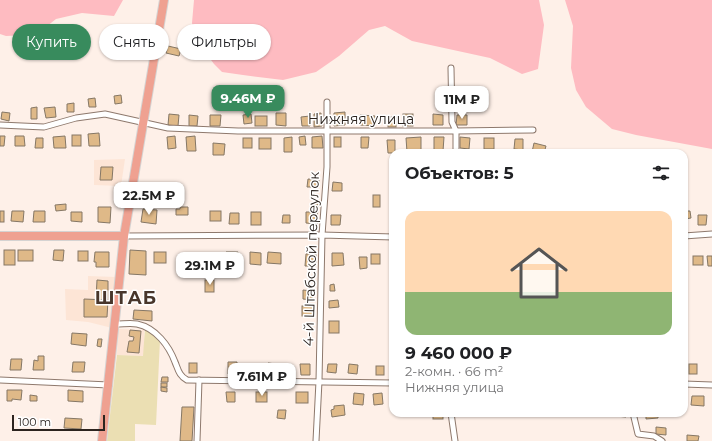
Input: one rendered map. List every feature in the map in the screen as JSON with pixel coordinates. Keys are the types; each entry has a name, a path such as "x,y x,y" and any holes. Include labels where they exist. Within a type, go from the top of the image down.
{"main road":[{"path":"102,441 116,324 124,236 164,0"},
{"path":"0,236 124,236"}],"street":[{"path":"451,68 452,122 456,131 456,149"},
{"name":"4-й Штабской переулок","path":"316,441 322,235 327,167 327,102"},
{"name":"Нижняя улица","path":"0,125 44,126 76,118 105,114 168,128 230,131 533,130"},
{"path":"688,236 712,234"},
{"path":"124,236 322,235 389,237"},
{"path":"116,324 137,324 147,327 155,332 171,352 178,371 183,378 187,380 389,383"},
{"path":"0,380 109,385"},
{"path":"197,441 200,380"},
{"path":"688,384 712,385"},
{"path":"452,417 455,441"},
{"path":"634,417 638,434 654,436 662,441"}],"shaded area":[{"path":"0,0 123,0 114,16 82,13 56,19 50,24 12,24 12,36 0,34"},
{"path":"194,0 539,0 544,25 538,69 522,74 490,58 412,41 385,26 369,30 339,56 316,72 283,80 222,72 211,60 271,60 271,24 192,23"},
{"path":"565,0 712,0 712,149 612,129 586,107 576,90 571,68 573,26"},
{"path":"125,159 121,186 94,185 94,160"},
{"path":"88,276 116,277 112,328 88,322 66,320 65,289 88,290"},
{"path":"145,328 151,330 160,340 156,425 135,424 135,441 107,441 117,355 143,356"},
{"path":"118,329 144,330 144,356 117,355"}],"building":[{"path":"169,46 177,48 177,56 169,54"},
{"path":"121,95 122,103 115,104 114,96"},
{"path":"95,98 96,107 89,107 88,99"},
{"path":"74,103 74,112 67,112 67,104"},
{"path":"37,107 37,119 31,119 31,108"},
{"path":"55,107 56,117 46,118 44,108"},
{"path":"2,112 10,113 9,121 1,119"},
{"path":"345,112 345,125 334,126 334,113"},
{"path":"276,113 286,113 286,126 276,125"},
{"path":"321,113 322,126 314,127 314,114"},
{"path":"169,114 179,115 178,126 168,125"},
{"path":"251,114 252,123 244,124 243,115"},
{"path":"403,114 413,114 413,126 403,126"},
{"path":"433,114 443,115 443,125 433,125"},
{"path":"189,115 198,116 197,126 189,126"},
{"path":"210,115 221,115 220,126 210,126"},
{"path":"360,115 375,116 375,126 360,125"},
{"path":"457,115 467,115 467,125 456,125"},
{"path":"255,116 267,116 267,126 255,126"},
{"path":"310,116 310,126 302,126 301,117"},
{"path":"388,117 396,117 396,127 388,127"},
{"path":"99,133 100,146 89,146 88,134"},
{"path":"72,135 81,135 81,146 72,146"},
{"path":"0,136 5,136 4,146 0,146"},
{"path":"15,136 24,136 25,146 15,146"},
{"path":"65,136 66,148 54,148 53,137"},
{"path":"175,136 176,148 168,149 167,137"},
{"path":"195,136 196,151 187,151 186,137"},
{"path":"305,136 306,145 300,145 299,137"},
{"path":"322,136 323,148 312,148 312,137"},
{"path":"292,137 292,152 284,152 284,138"},
{"path":"334,137 341,137 341,147 334,147"},
{"path":"361,137 369,137 368,148 361,148"},
{"path":"421,137 421,149 407,149 406,138"},
{"path":"434,137 444,137 443,149 434,149"},
{"path":"460,137 470,138 469,149 460,148"},
{"path":"36,138 43,138 43,148 35,148"},
{"path":"243,138 252,138 252,148 243,148"},
{"path":"259,138 271,138 271,149 259,149"},
{"path":"484,138 494,138 494,149 484,149"},
{"path":"515,139 523,139 523,149 514,149"},
{"path":"387,140 395,140 395,149 389,149 388,153"},
{"path":"213,143 225,144 224,155 213,155"},
{"path":"534,143 546,146 545,149 533,149"},
{"path":"101,167 113,167 112,180 100,180"},
{"path":"308,179 319,180 318,187 307,187"},
{"path":"333,182 342,183 342,191 332,191"},
{"path":"144,193 158,194 157,206 143,205"},
{"path":"373,195 380,195 380,207 373,207"},
{"path":"311,203 318,204 317,224 306,223 306,212 311,212"},
{"path":"66,204 66,210 56,211 55,205"},
{"path":"98,207 111,207 110,223 98,222"},
{"path":"180,207 188,207 188,215 176,215 176,209 180,209"},
{"path":"143,209 157,210 156,224 141,222"},
{"path":"0,211 4,211 4,222 0,222"},
{"path":"12,211 24,211 23,222 11,221"},
{"path":"34,211 45,211 45,222 33,222"},
{"path":"210,211 221,211 221,221 210,221"},
{"path":"688,211 690,211 691,218 688,218"},
{"path":"71,212 82,212 82,222 71,221"},
{"path":"251,212 261,212 261,225 251,225"},
{"path":"230,213 239,213 239,224 229,224"},
{"path":"283,215 290,215 290,223 282,223"},
{"path":"331,215 341,215 340,225 331,225"},
{"path":"698,215 707,215 706,225 698,225"},
{"path":"4,250 15,250 15,265 4,265"},
{"path":"18,250 33,250 33,261 18,261"},
{"path":"54,250 64,250 63,261 53,260"},
{"path":"130,250 146,251 146,275 129,274"},
{"path":"78,251 88,251 88,261 78,261"},
{"path":"95,252 109,252 109,267 96,267 96,262 94,262"},
{"path":"154,252 166,252 166,263 154,263"},
{"path":"226,252 238,252 238,263 231,263 231,259 225,259"},
{"path":"250,252 261,253 261,265 250,264"},
{"path":"268,252 281,253 281,264 267,263"},
{"path":"332,253 343,253 344,265 332,266"},
{"path":"306,254 316,254 316,266 305,266"},
{"path":"371,254 380,254 380,264 371,264"},
{"path":"693,256 703,256 703,265 693,265"},
{"path":"707,256 712,256 712,266 708,266"},
{"path":"359,257 367,257 367,268 360,269"},
{"path":"97,280 108,281 108,300 96,300"},
{"path":"205,280 214,280 214,292 205,292"},
{"path":"334,284 335,291 330,291 330,285"},
{"path":"303,290 312,291 312,300 303,299"},
{"path":"84,299 108,300 107,317 84,317"},
{"path":"338,300 339,307 329,308 329,301"},
{"path":"302,306 314,306 314,316 302,316"},
{"path":"134,310 152,311 152,321 133,319"},
{"path":"329,321 339,321 339,333 329,333"},
{"path":"130,330 141,331 139,353 127,352 129,341 133,341 134,337 129,336"},
{"path":"72,333 87,334 86,346 71,344"},
{"path":"98,339 102,339 101,347 97,346"},
{"path":"38,356 44,356 44,370 33,370 34,360 38,361"},
{"path":"11,359 22,359 21,370 10,370"},
{"path":"73,362 85,362 84,372 72,372"},
{"path":"228,362 237,362 237,375 228,374"},
{"path":"189,363 197,363 197,373 189,373"},
{"path":"268,363 276,364 275,375 268,375"},
{"path":"248,364 256,364 256,374 248,374"},
{"path":"300,364 310,364 310,375 301,375"},
{"path":"328,364 337,364 336,373 327,372"},
{"path":"349,364 358,365 357,374 348,373"},
{"path":"689,364 697,364 697,374 689,374"},
{"path":"376,366 384,366 384,375 376,375"},
{"path":"162,377 168,377 168,382 161,382"},
{"path":"161,383 167,383 167,387 161,387"},
{"path":"161,387 167,388 167,392 161,391"},
{"path":"7,390 22,390 21,400 12,399 12,401 7,401"},
{"path":"68,390 83,391 83,402 68,401"},
{"path":"226,392 235,392 235,402 227,402"},
{"path":"256,392 267,392 267,402 256,402"},
{"path":"296,392 308,392 308,403 296,403"},
{"path":"354,393 364,394 363,405 353,404"},
{"path":"382,393 383,404 374,405 373,394"},
{"path":"30,395 37,396 37,401 30,401"},
{"path":"692,396 704,396 704,406 691,405"},
{"path":"344,405 345,415 332,417 331,410 334,409 334,406"},
{"path":"182,407 194,407 192,441 180,441"},
{"path":"278,410 286,410 285,419 277,418"},
{"path":"433,417 443,417 443,419 433,419"},
{"path":"646,417 658,417 658,418 646,419"},
{"path":"65,418 82,419 81,429 64,428"},
{"path":"656,427 666,428 666,435 656,434"},
{"path":"687,435 699,436 698,441 687,441"}],"district":[{"name":"ШТАБ","path":"126,298"}]}
